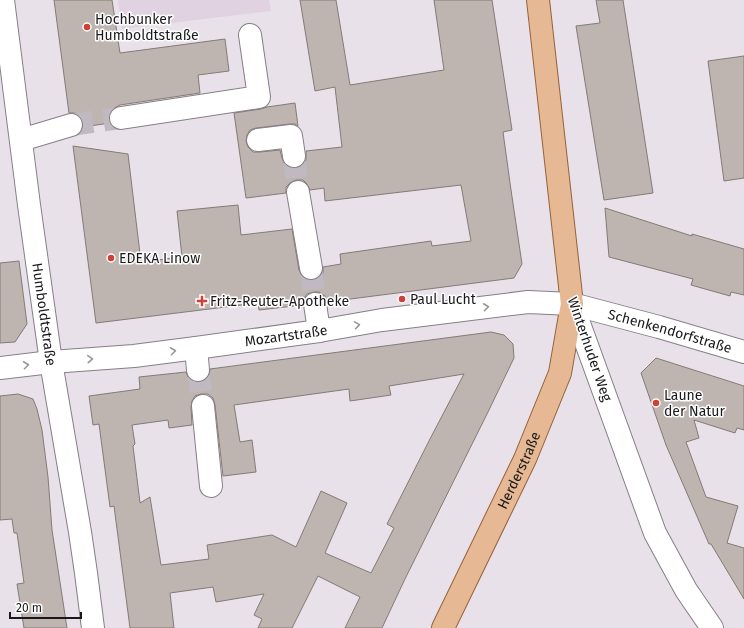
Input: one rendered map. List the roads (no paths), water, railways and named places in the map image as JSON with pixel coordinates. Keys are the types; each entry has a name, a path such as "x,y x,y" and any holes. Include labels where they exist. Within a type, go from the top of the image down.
{"main road":[{"name":"Winterhuder Weg","path":"538,0 572,304"},
{"name":"Herderstraße","path":"443,628 525,459 560,373 572,304"}],"street":[{"name":"Humboldtstraße","path":"3,0 51,362 80,532 93,628"},
{"path":"121,118 259,97 250,35"},
{"path":"21,140 71,125"},
{"path":"258,140 291,136 294,156"},
{"path":"298,192 311,268"},
{"name":"Mozartstraße","path":"0,368 51,362 134,356 319,331 382,320 528,302 572,304"},
{"path":"315,304 319,331"},
{"name":"Schenkendorfstraße","path":"572,304 659,327 744,352"},
{"name":"Winterhuder Weg","path":"572,304 655,533 686,590 712,628"},
{"path":"196,348 198,370"},
{"path":"203,406 211,486"}],"tunnel":[{"path":"71,125 121,118"},
{"path":"294,156 298,192"},
{"path":"311,268 315,304"},
{"path":"198,370 203,406"}],"place":[{"name":"Hochbunker Humboldtstraße","path":"87,27"},
{"name":"EDEKA Linow","path":"111,258"},
{"name":"Paul Lucht","path":"402,299"},
{"name":"Fritz-Reuter-Apotheke","path":"202,301"},
{"name":"Laune der Natur","path":"656,403"}]}
